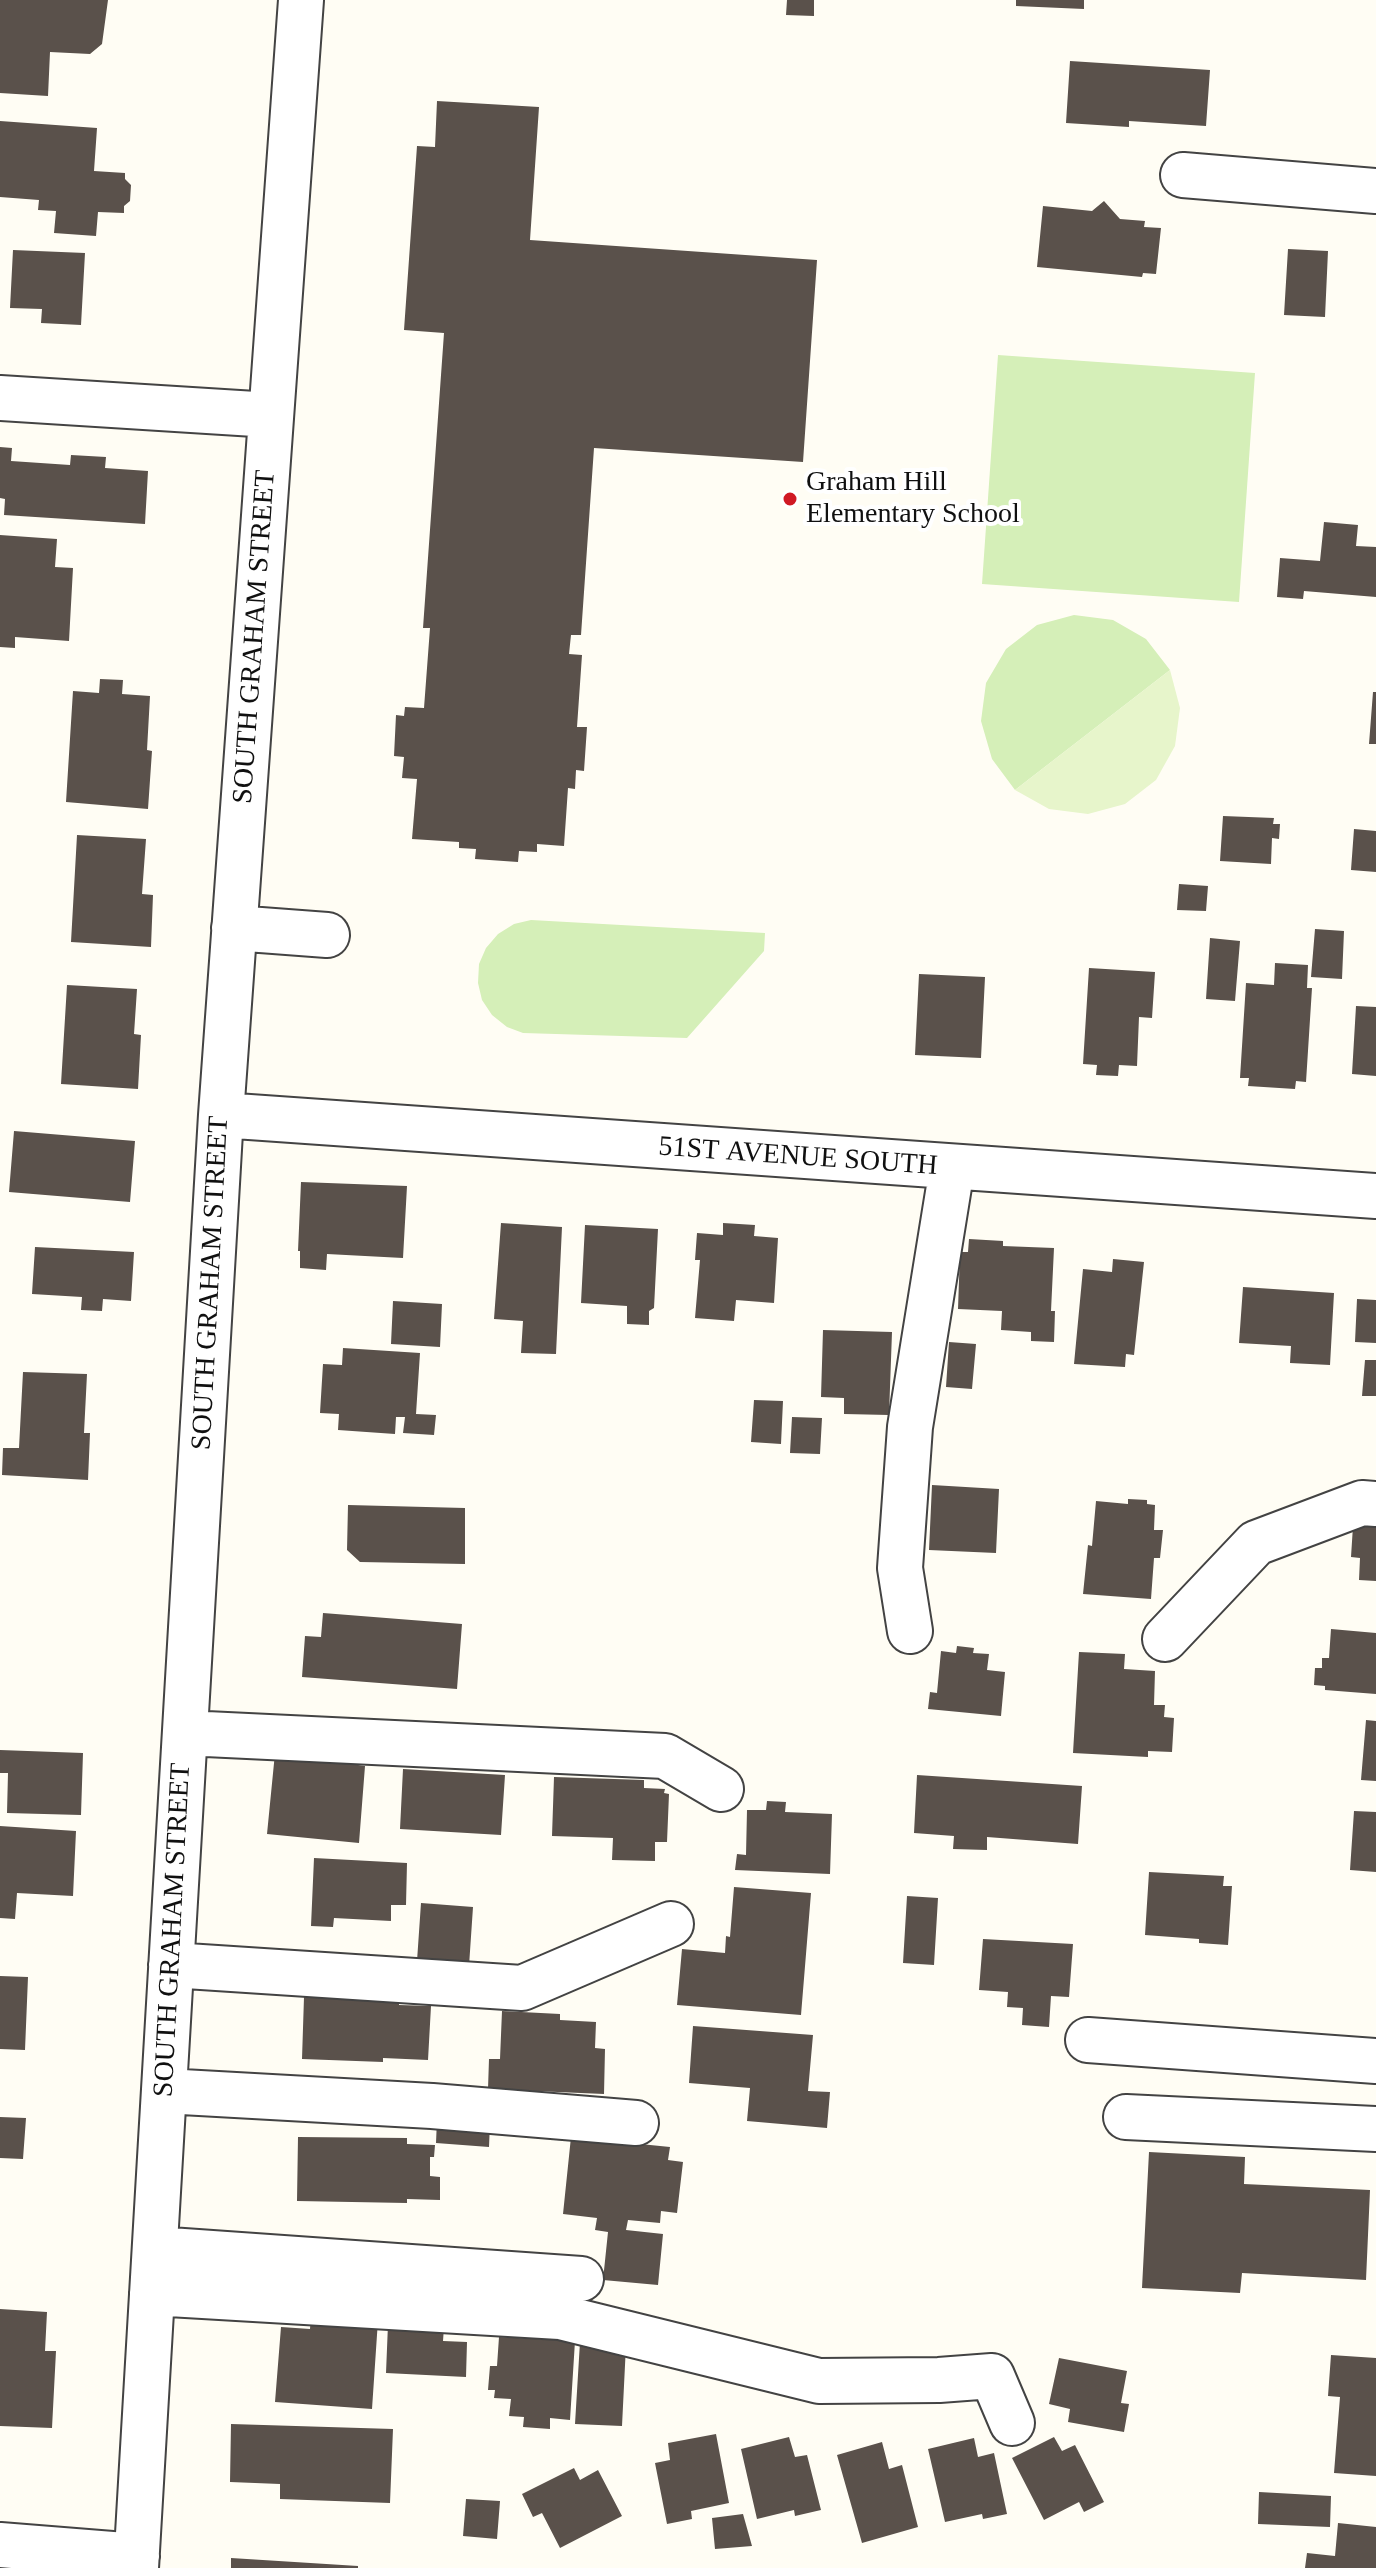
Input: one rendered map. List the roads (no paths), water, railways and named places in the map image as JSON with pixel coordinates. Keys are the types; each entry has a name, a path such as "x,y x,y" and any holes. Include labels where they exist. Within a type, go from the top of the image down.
{"street":[{"name":"SOUTH GRAHAM STREET","path":"137,2562 221,1115 301,0"},
{"path":"1183,175 1376,191"},
{"path":"0,398 271,415"},
{"path":"234,928 327,935"},
{"name":"51ST AVENUE SOUTH","path":"221,1115 1376,1196"},
{"path":"910,1631 900,1568 910,1427 952,1168"},
{"path":"1165,1639 1256,1543 1362,1503 1376,1504"},
{"path":"185,1733 665,1756 721,1789"},
{"path":"171,1965 522,1988 671,1924"},
{"path":"1088,2040 1376,2061"},
{"path":"164,2091 432,2106 636,2123"},
{"path":"1126,2117 1376,2129"},
{"path":"155,2249 581,2279"},
{"path":"152,2293 560,2317 819,2381 939,2380 992,2376 1012,2423"},
{"path":"0,2545 137,2562"}],"place":[{"name":"Graham Hill Elementary School","path":"790,499"}]}
